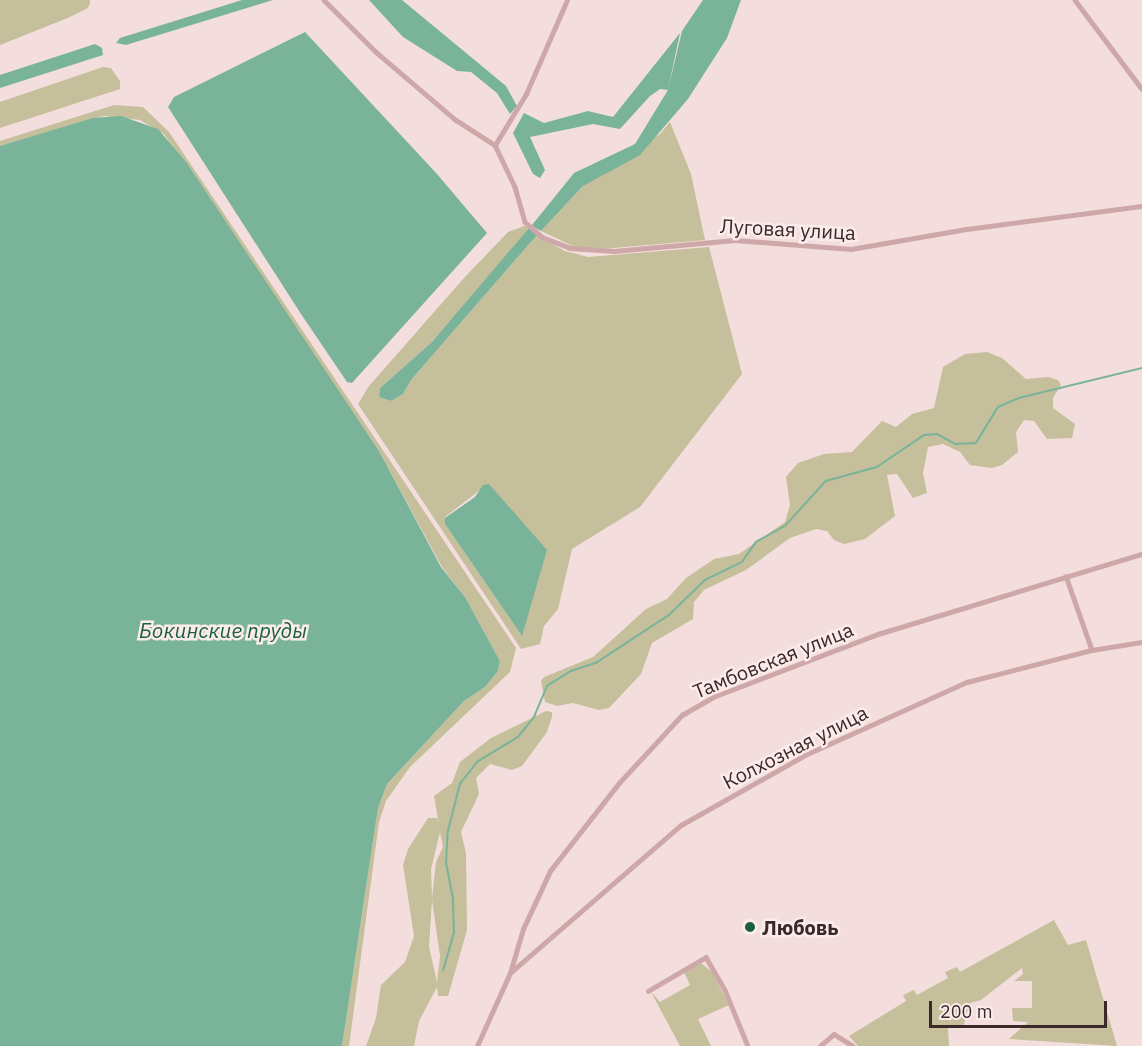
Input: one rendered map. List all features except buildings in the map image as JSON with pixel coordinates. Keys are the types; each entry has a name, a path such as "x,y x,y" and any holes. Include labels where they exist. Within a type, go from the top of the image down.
{"street":[{"path":"324,0 376,52 429,97 495,145 531,84 567,0"},
{"path":"1075,0 1142,89"},
{"name":"Луговая улица","path":"495,145 515,187 525,222 542,237 590,252 711,240 851,249 967,229 1142,206"},
{"name":"Тамбовская улица","path":"477,1046 510,973 523,929 561,855 640,759 682,716 713,697 792,665 909,624 1142,554"},
{"path":"1066,576 1092,650"},
{"name":"Колхозная улица","path":"510,973 659,842 753,783 863,727 967,682 1092,650 1142,642"},
{"path":"648,991 706,957 725,990 748,1046"},
{"path":"820,1046 834,1034 853,1046"}],"shaded area":[{"path":"0,0 90,0 90,3 88,8 70,17 0,45"},
{"path":"103,67 111,68 120,81 120,89 0,128 0,102"},
{"path":"114,105 143,107 169,132 516,648 510,672 410,767 386,801 379,822 349,1046 342,1046 378,808 387,784 464,701 485,687 498,671 500,661 465,597 442,567 379,451 164,134 140,120 104,116 0,146 0,141"},
{"path":"670,122 691,174 705,240 591,250 577,248 541,231 583,186 660,134"},
{"path":"524,226 529,228 432,342 380,388 379,397 391,401 403,394 411,380 537,235 565,251 588,257 709,247 742,374 640,507 572,549 558,609 544,626 540,644 521,649 358,404 369,386 464,278 508,232","holes":["480,490 522,636 445,524 445,517"]},
{"path":"987,352 1002,358 1026,379 1048,377 1058,380 1061,385 1053,398 1053,408 1075,424 1072,438 1047,439 1034,421 1024,420 1016,432 1018,452 1002,465 992,468 970,465 960,452 943,444 928,447 923,473 927,493 913,498 897,474 887,475 895,516 865,539 844,544 834,540 827,531 816,529 790,538 746,570 704,590 694,602 693,619 652,643 641,674 609,708 599,710 573,703 557,706 545,702 541,681 544,677 593,657 646,609 667,599 686,578 714,559 739,554 785,522 790,505 786,477 798,463 824,454 852,452 882,421 896,427 912,414 934,408 943,367 965,354"},
{"path":"546,711 552,712 547,732 522,766 512,770 490,764 476,778 479,794 461,832 466,853 467,930 448,996 438,996 437,987 419,1021 414,1046 366,1046 376,1018 381,985 405,962 414,936 403,865 408,849 428,818 437,818 439,825 434,796 452,783 460,762 491,738","holes":["440,832 443,847 436,862 432,898 431,869","432,900 440,956 437,982 429,947"]},
{"path":"1054,920 1068,945 1086,940 1117,1046 1009,1039 1028,1022 1013,1021 1012,1008 1032,1008 1032,981 1014,981 1023,974 1022,968 981,1000 970,1003 963,1027 948,1028 949,1046 858,1046 849,1036 906,1001 903,995 914,990 917,995 948,978 945,972 957,967 960,972"},
{"path":"701,963 712,972 729,1005 698,1019 711,1046 680,1046 651,992 660,1002 690,985 684,972"}],"water":[{"path":"242,0 273,0 126,45 116,43 120,38"},
{"path":"369,0 402,0 506,86 517,106 510,114 497,93 471,72 457,71 403,37"},
{"path":"703,0 741,0 727,38 688,99 640,155 583,186 541,231 532,225 574,173 635,144 668,90 682,31"},
{"path":"305,32 437,174 487,233 352,383 347,382 301,314 168,107 174,97"},
{"path":"680,33 668,90 660,89 650,96 620,129 593,124 530,137 545,170 540,178 533,174 513,133 524,113 544,123 588,111 613,117"},
{"path":"95,44 102,48 103,55 0,88 0,75"},
{"name":"Бокинские пруды","path":"121,116 158,129 186,162 379,451 441,567 465,597 500,661 498,671 485,687 464,701 387,784 378,808 342,1046 0,1046 0,146 93,118"},
{"path":"529,228 537,235 411,380 403,394 391,401 379,397 380,388 432,342"},
{"path":"489,484 547,550 522,636 445,524 445,518 475,497 483,485"}],"waterway":[{"path":"443,971 454,933 453,899 446,864 448,831 460,784 477,762 518,737 534,717 547,686 571,671 596,663 669,615 705,580 742,562 756,542 785,526 826,481 877,467 924,435 937,434 956,444 976,443 998,407 1019,398 1142,368"}],"place":[{"name":"Любовь","path":"750,927"}]}
